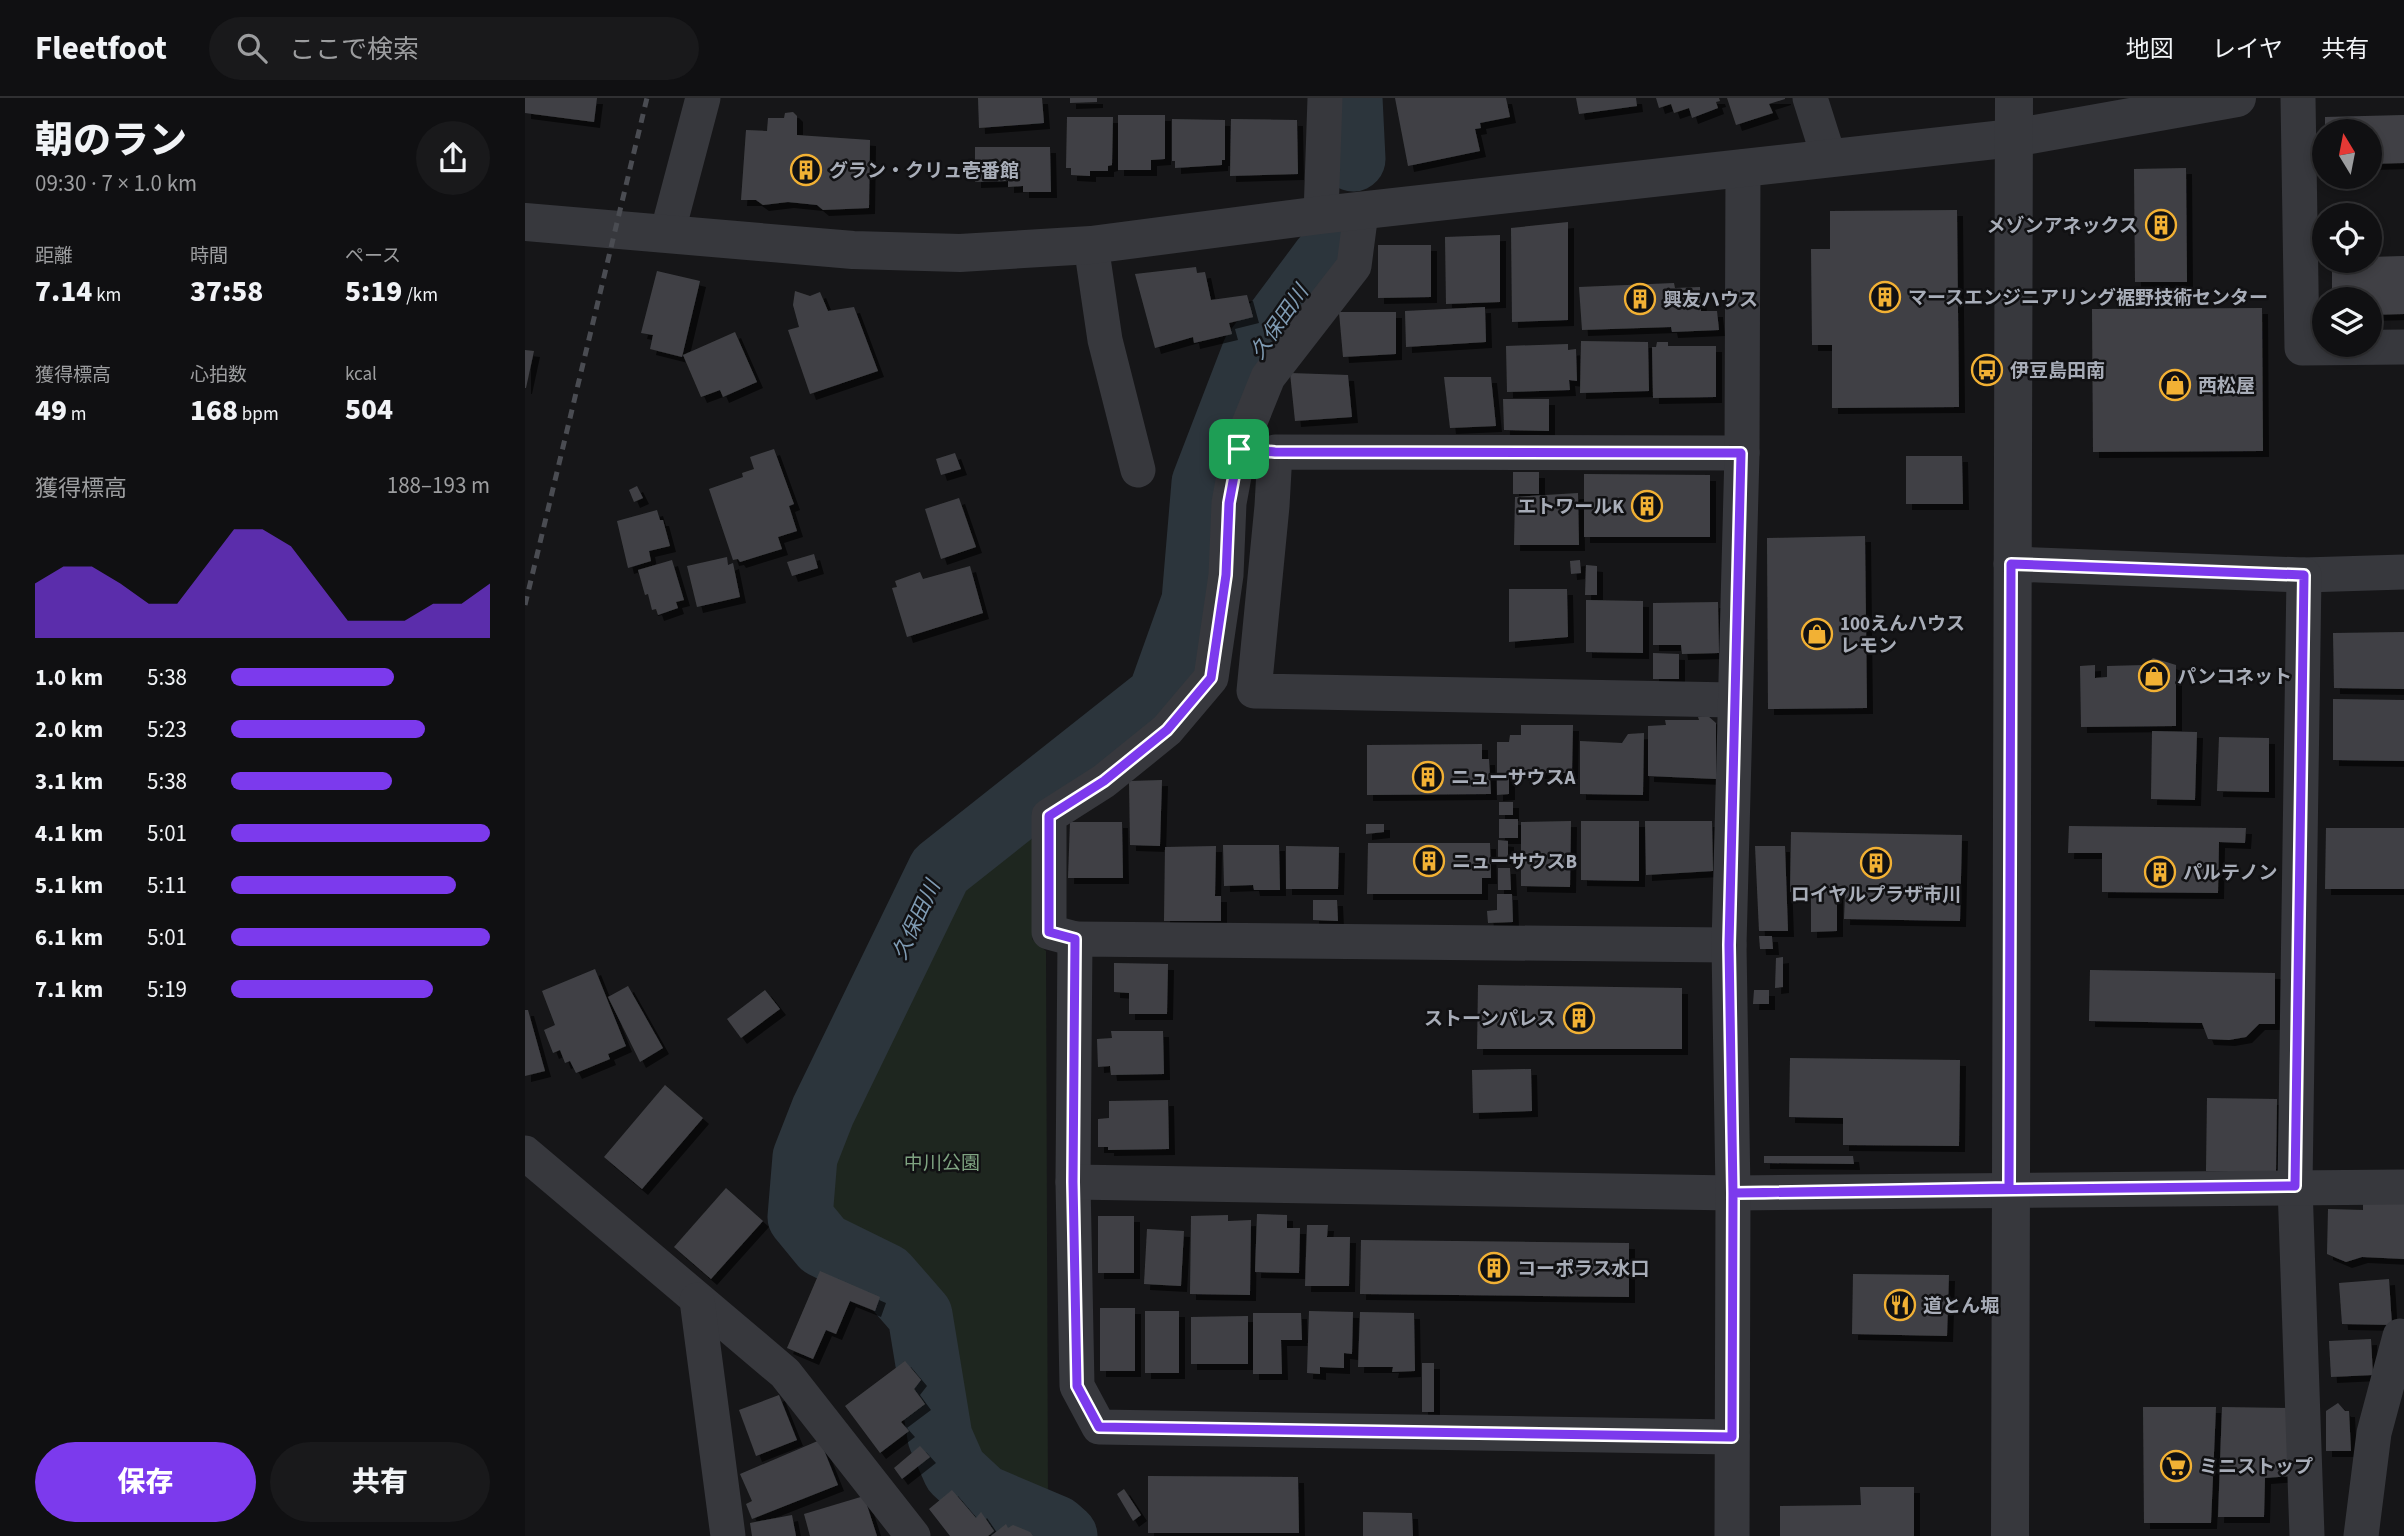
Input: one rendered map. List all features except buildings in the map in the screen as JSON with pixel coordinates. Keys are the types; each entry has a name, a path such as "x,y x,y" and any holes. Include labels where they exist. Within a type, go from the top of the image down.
{"street":[{"path":"667,234 703,98"},
{"path":"1321,215 1325,98"},
{"path":"1810,98 1829,158"},
{"path":"2010,1536 2014,98"},
{"path":"525,222 853,250 960,253 1091,245 1321,215 2013,138 2237,98"},
{"path":"2298,98 2302,348 2404,347"},
{"path":"1732,1536 1733,1193 1729,945 1741,453 1743,167"},
{"path":"1361,212 1354,266 1268,377 1239,449 1229,503 1226,575 1211,678 1167,730 1104,781 1049,816 1049,932 1075,939 1729,945"},
{"path":"1091,245 1105,340 1138,470"},
{"path":"1239,449 1275,452 1741,453"},
{"path":"1275,452 1254,691 1733,700"},
{"path":"2011,564 2304,575 2404,572"},
{"path":"2304,575 2295,1186 2307,1536"},
{"path":"1075,939 1073,1182 1077,1386 1099,1427 1732,1437"},
{"path":"525,1153 785,1373 913,1536"},
{"path":"1073,1182 1733,1193 2009,1188 2404,1187"},
{"path":"697,1300 728,1536"},
{"path":"2361,1536 2374,1433 2400,1336"}],"green space":[{"name":"中川公園","path":"1028,829 1036,851 1032,939 1046,951 1048,1511 988,1484 960,1441 954,1368 925,1291 894,1255 832,1229 820,1203 826,1166 958,876"}],"waterway":[{"name":"久保田川","path":"1350,98 1353,159"},
{"name":"久保田川","path":"1065,1536 1056,1528 983,1497 955,1471 940,1437 920,1315 886,1276 823,1245 800,1217 805,1157 823,1111 940,870 1160,696 1194,601 1204,483 1254,353 1324,259"}],"railway":[{"path":"525,605 647,98"}],"place":[{"name":"グラン・クリュ壱番館","path":"806,170"},
{"name":"メゾンアネックス","path":"2161,225"},
{"name":"マースエンジニアリング裾野技術センター","path":"1885,297"},
{"name":"興友ハウス","path":"1640,299"},
{"name":"伊豆島田南","path":"1987,370"},
{"name":"西松屋","path":"2175,385"},
{"name":"エトワールK","path":"1647,506"},
{"name":"100えんハウス レモン","path":"1817,634"},
{"name":"パンコネット","path":"2154,676"},
{"name":"ニューサウスA","path":"1428,777"},
{"name":"ニューサウスB","path":"1429,861"},
{"name":"ロイヤルプラザ市川","path":"1876,863"},
{"name":"パルテノン","path":"2160,872"},
{"name":"ストーンパレス","path":"1579,1018"},
{"name":"コーポラス水口","path":"1494,1268"},
{"name":"道とん堀","path":"1900,1305"},
{"name":"ミニストップ","path":"2176,1466"}],"route":[{"path":"1239,449 1229,503 1226,575 1211,678 1167,730 1104,781 1049,816 1049,932 1075,939 1073,1182 1077,1386 1099,1427 1732,1437 1733,1193 2295,1186 2304,575 2011,564 2009,1188 1733,1193 1729,945 1741,453 1275,452 1239,449"}]}
